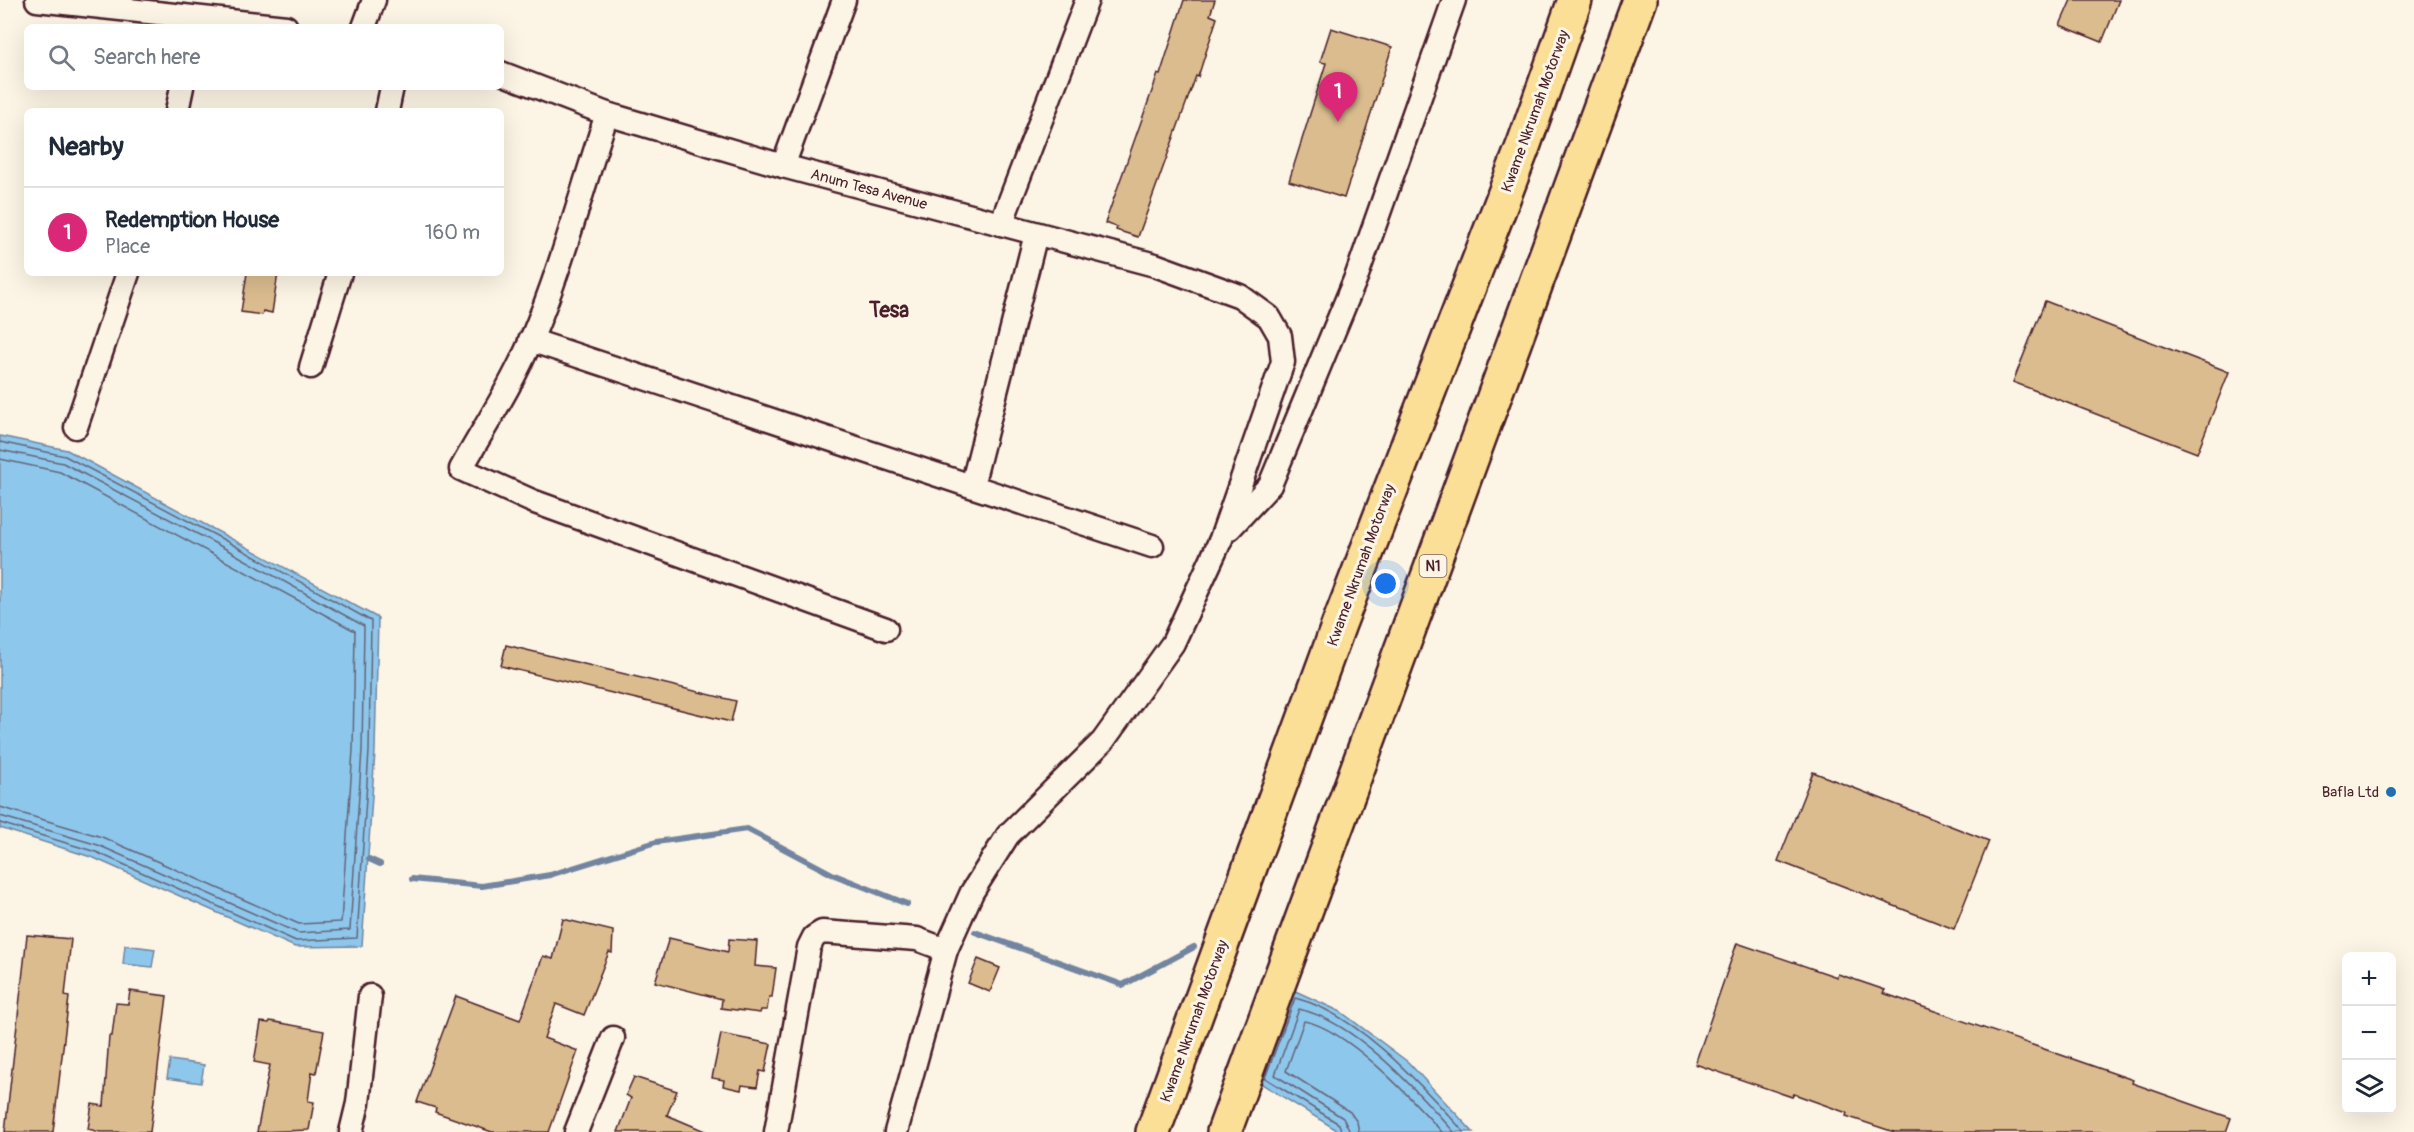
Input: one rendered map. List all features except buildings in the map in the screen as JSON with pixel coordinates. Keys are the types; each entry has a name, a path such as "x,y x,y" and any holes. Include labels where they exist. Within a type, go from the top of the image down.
{"highway":[{"name":"Kwame Nkrumah Motorway","path":"1153,1132 1396,473 1524,144 1575,0"},
{"name":"N1","path":"1224,1132 1640,0"}],"street":[{"path":"37,0 90,3 197,23 219,24"},
{"path":"365,24 374,0"},
{"path":"783,165 844,0"},
{"path":"1001,224 1088,0"},
{"path":"896,1132 946,950 972,892 1008,835 1103,741 1173,644 1221,538 1270,485 1357,275 1455,0"},
{"name":"Anum Tesa Avenue","path":"504,74 607,114 783,165 1155,265 1240,296 1269,317 1280,336 1283,362 1221,538"},
{"path":"178,108 181,90"},
{"path":"388,108 391,90"},
{"path":"607,114 551,287 530,340 506,390 461,469 532,501 886,629"},
{"path":"972,486 1036,234"},
{"path":"76,427 127,276"},
{"path":"311,367 339,276"},
{"path":"530,340 1152,546"},
{"path":"776,1132 809,947 814,937 822,932 917,939 946,950"},
{"path":"351,1132 358,1103 370,996"},
{"path":"576,1132 613,1038"}],"water":[{"path":"0,436 67,450 378,618 375,751 362,946 295,947 94,858 0,828"},
{"path":"125,945 155,949 152,967 123,964"},
{"path":"1291,989 1341,1012 1408,1062 1473,1132 1340,1132 1257,1081"},
{"path":"170,1060 204,1065 201,1083 167,1078"}],"waterway":[{"path":"412,879 482,886 550,875 656,842 747,829 832,874 907,904"},
{"path":"369,859 380,864"},
{"path":"975,932 1123,985 1194,947"}],"place":[{"name":"Redemption House","path":"1338,122"},
{"name":"Bafla Ltd","path":"2391,792"}],"district":[{"name":"Tesa","path":"889,310"}]}
